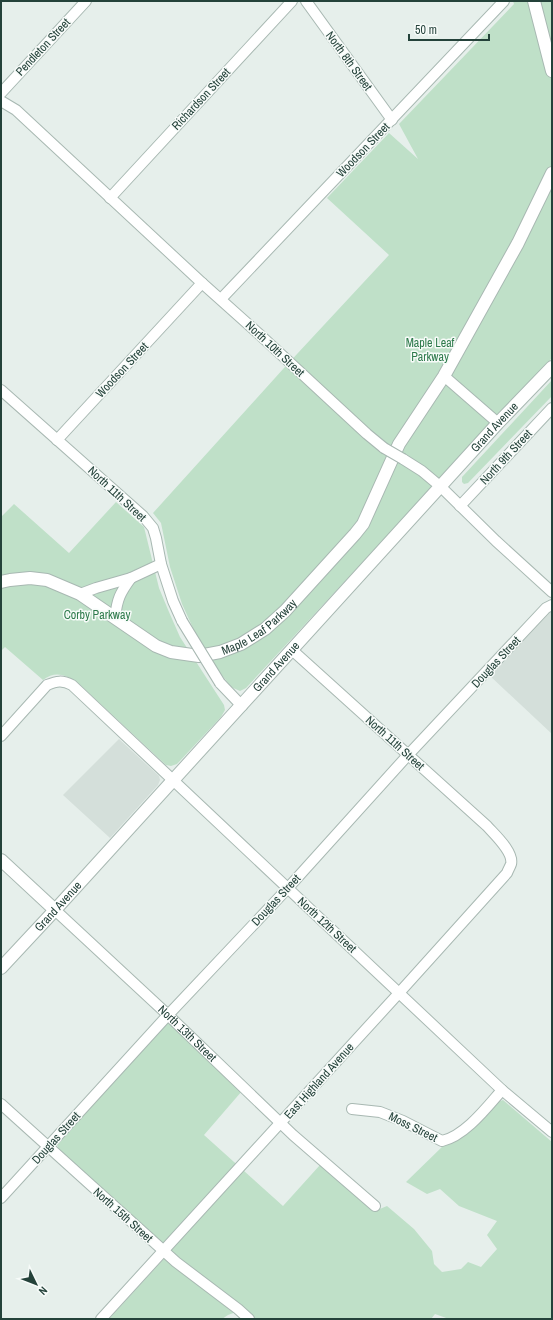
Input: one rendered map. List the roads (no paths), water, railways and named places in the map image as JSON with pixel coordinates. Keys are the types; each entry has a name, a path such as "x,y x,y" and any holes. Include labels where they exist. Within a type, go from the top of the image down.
{"street":[{"name":"Pendleton Street","path":"1,93 86,1"},
{"name":"Richardson Street","path":"110,198 292,1"},
{"name":"North 8th Street","path":"306,1 392,120"},
{"name":"Woodson Street","path":"221,300 504,1"},
{"path":"534,1 552,71"},
{"name":"North 10th Street","path":"1,101 16,110 202,284 259,334 367,434 384,448 422,471 441,487 496,541 552,592"},
{"name":"Maple Leaf Parkway","path":"115,618 156,646 171,652 199,656 220,652 241,644 265,629 285,611 355,534 368,514 399,444 444,376 518,243 552,173"},
{"name":"Woodson Street","path":"57,440 202,284"},
{"name":"Grand Avenue","path":"1,968 242,706 498,423 552,367"},
{"path":"444,376 498,423"},
{"name":"North 11th Street","path":"1,390 143,516 153,528 158,544 161,564 172,601 182,621 220,683 242,706"},
{"name":"North 9th Street","path":"460,506 552,408"},
{"path":"80,594 131,578 161,564"},
{"path":"1,582 30,578 47,580 80,594 115,618 117,603 121,591 131,578"},
{"name":"Douglas Street","path":"1,1198 168,1015 288,888 408,755 546,608 552,605"},
{"name":"North 11th Street","path":"292,650 488,826 496,837"},
{"name":"North 12th Street","path":"1,736 47,685 56,681 64,681 72,685 502,1090 552,1132"},
{"name":"East Highland Avenue","path":"101,1319 507,873 511,864 511,856 496,837"},
{"name":"North 13th Street","path":"1,860 168,1015 280,1123 375,1206"},
{"name":"Moss Street","path":"352,1109 380,1112 403,1121 442,1141 449,1139 460,1132 478,1116 502,1090"},
{"name":"North 15th Street","path":"1,1104 163,1251 249,1319"}],"park label":[{"name":"Corby Parkway","path":"97,615"}]}
